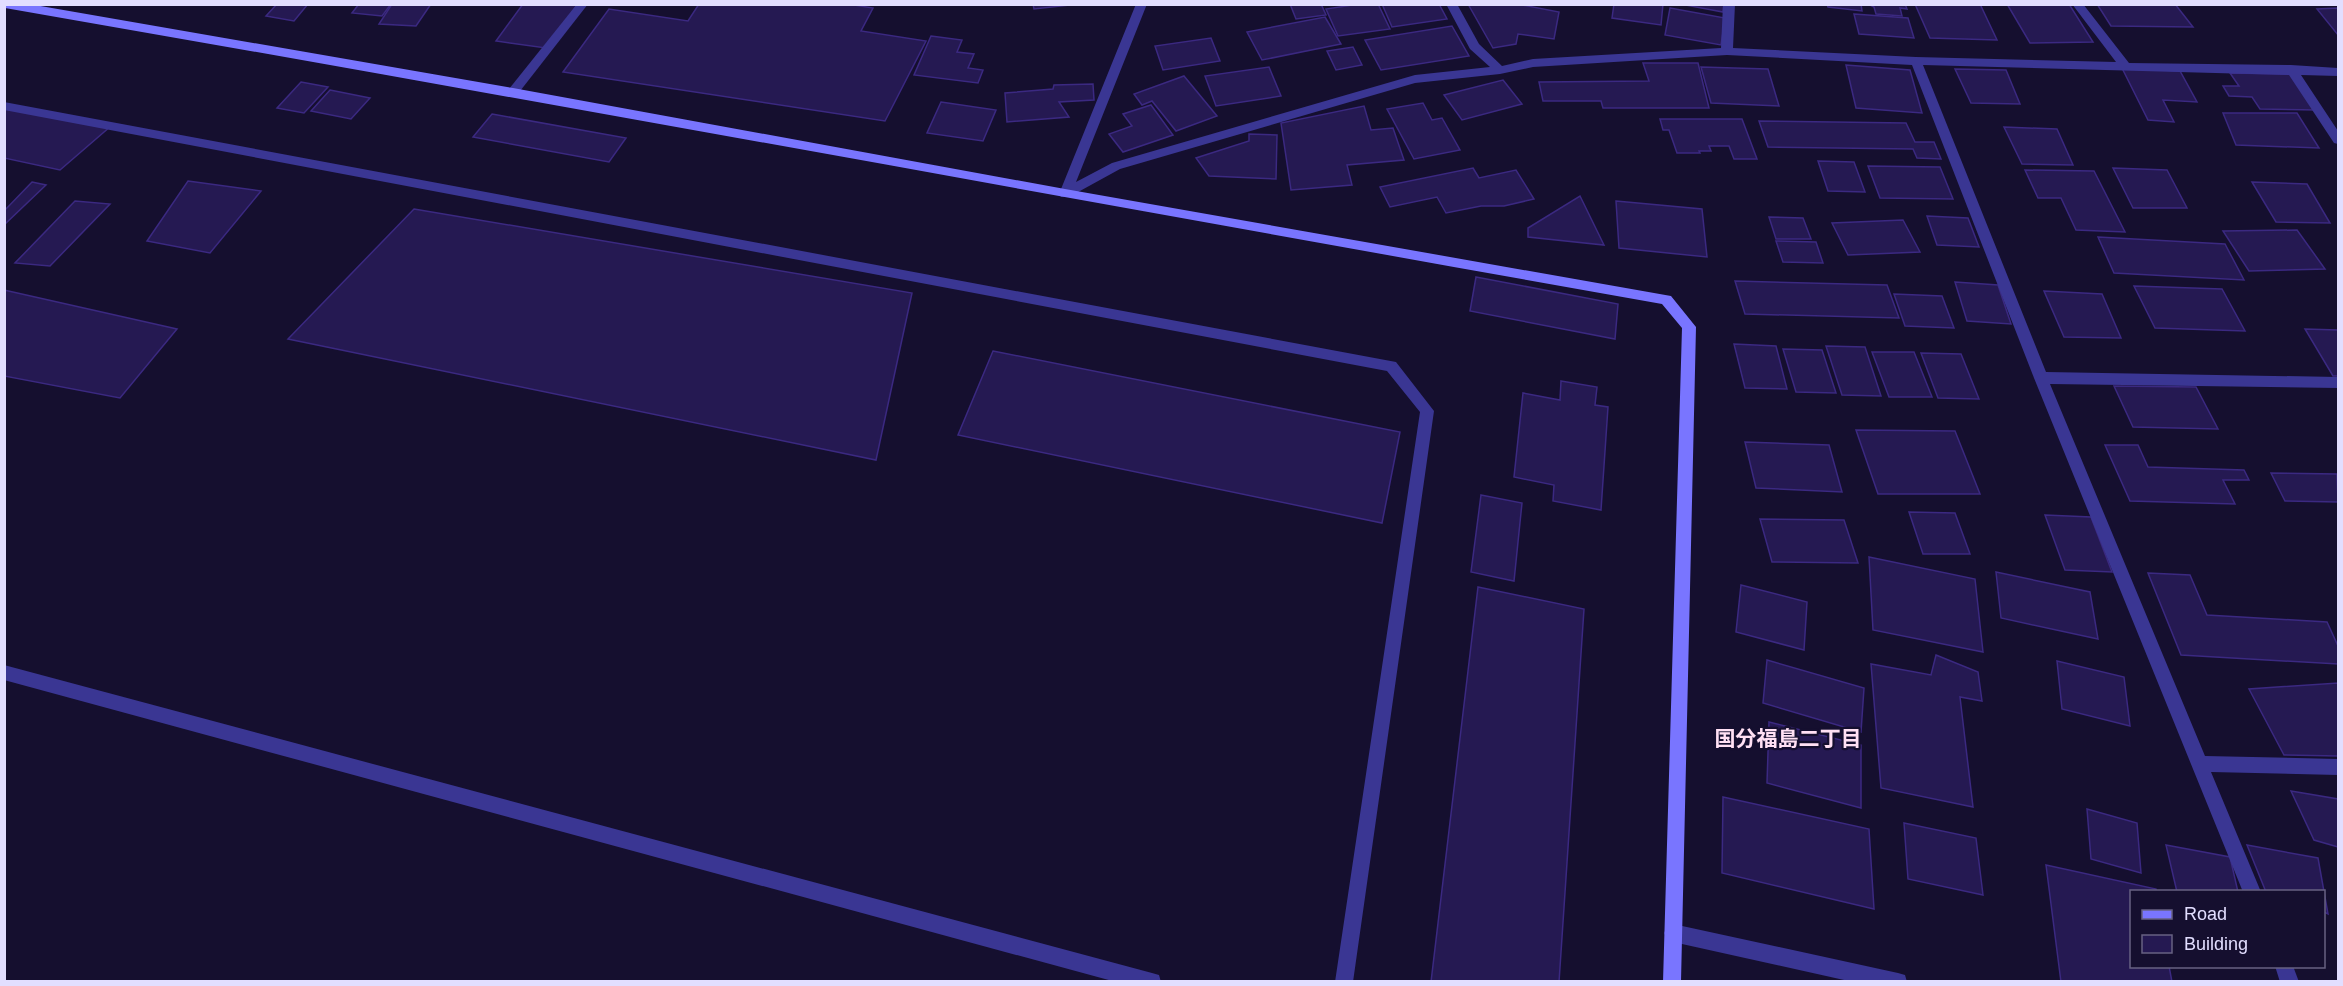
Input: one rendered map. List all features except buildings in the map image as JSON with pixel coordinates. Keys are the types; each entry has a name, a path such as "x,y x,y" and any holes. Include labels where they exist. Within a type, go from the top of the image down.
{"street":[{"path":"513,92 583,4"},
{"path":"1065,194 1142,4"},
{"path":"1451,4 1474,46 1500,70"},
{"path":"1728,4 1728,51"},
{"path":"2078,4 2126,67"},
{"path":"9,5 513,92 1065,194 1666,300 1689,327 1672,981"},
{"path":"1065,194 1116,166 1416,79 1500,70 1533,63 1728,51 1916,61 2338,72"},
{"path":"1916,61 2041,378 2252,890"},
{"path":"2291,69 2338,140"},
{"path":"4,106 1390,366 1427,411 1344,981"},
{"path":"2041,378 2338,382"},
{"path":"4,672 1152,981"},
{"path":"2199,764 2338,767"},
{"path":"1673,933 1898,981"}],"district":[{"name":"国分福島二丁目","path":"1788,738"}]}
